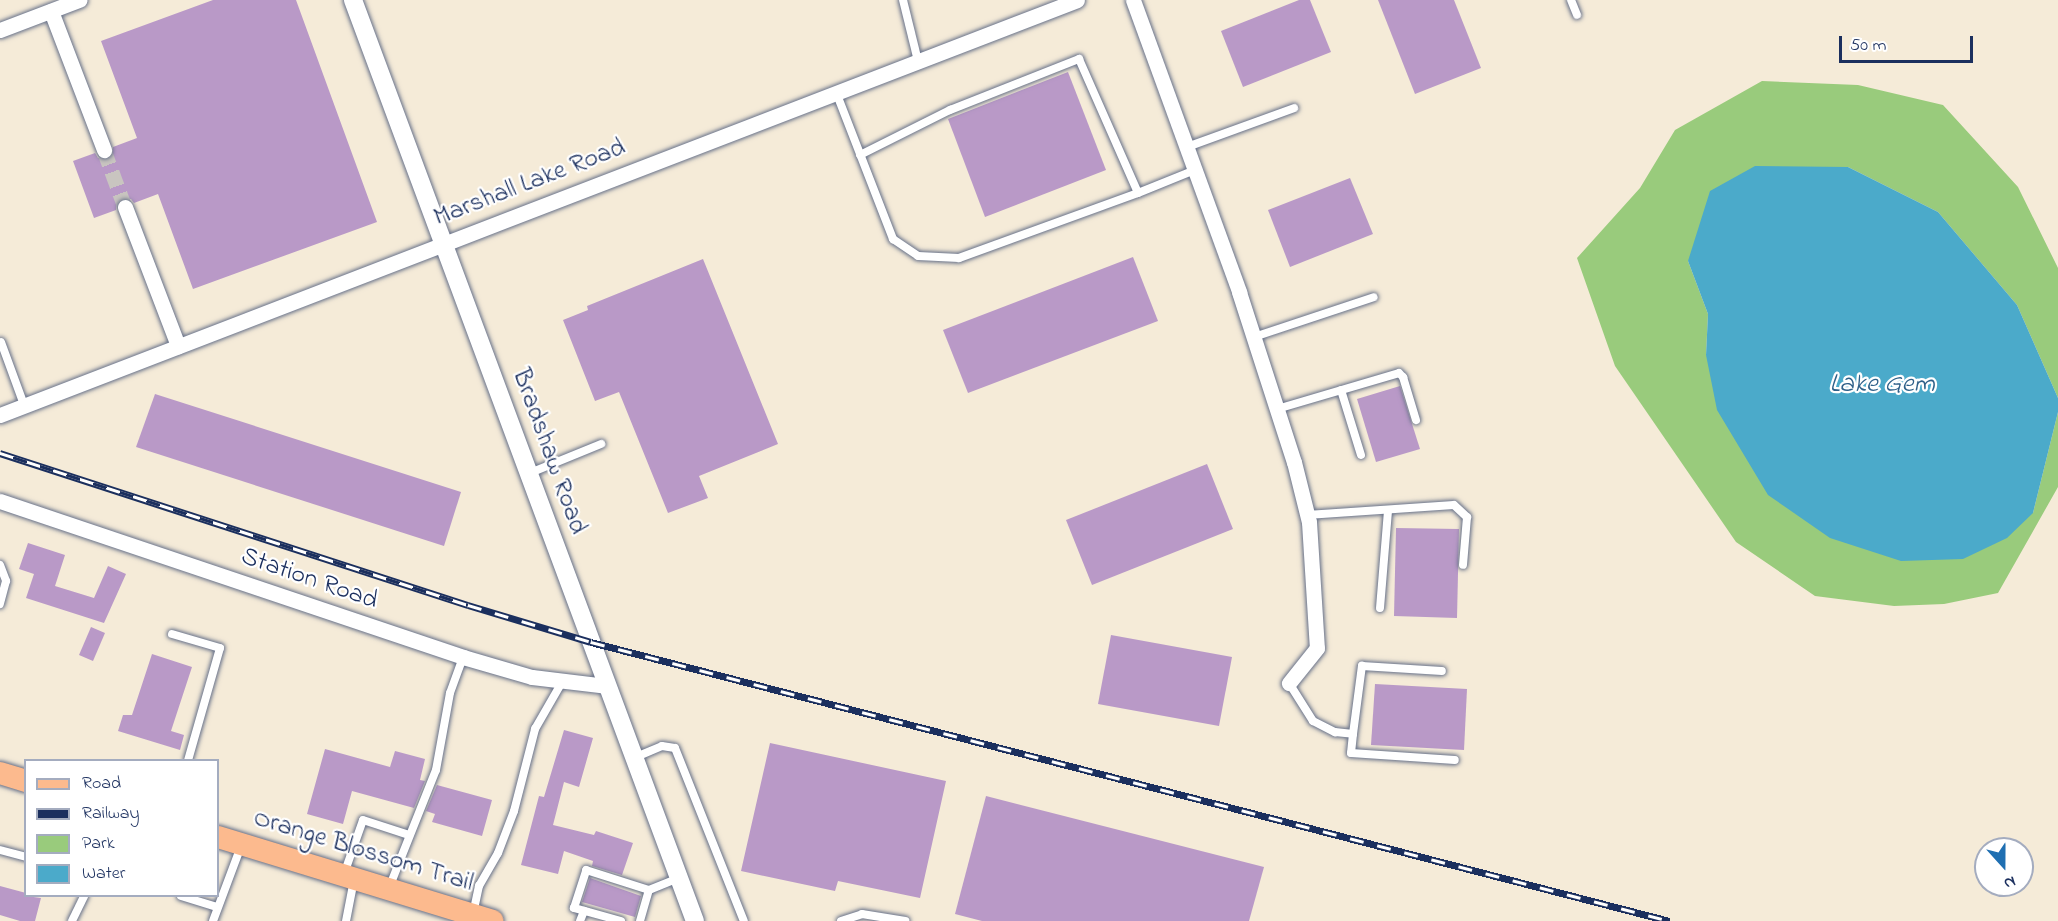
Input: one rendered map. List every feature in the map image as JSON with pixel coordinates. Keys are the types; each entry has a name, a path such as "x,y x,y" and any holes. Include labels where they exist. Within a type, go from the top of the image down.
{"main road":[{"path":"0,773 24,780"},
{"name":"Orange Blossom Trail","path":"219,837 482,918"}],"street":[{"path":"0,30 79,0"},
{"name":"Bradshaw Road","path":"353,0 695,921"},
{"name":"Marshall Lake Road","path":"0,415 1077,0"},
{"path":"1133,0 1254,337 1307,515 1317,607 1317,648 1289,683"},
{"path":"51,11 104,150"},
{"path":"125,207 178,346"},
{"name":"Station Road","path":"0,501 463,657 532,676 562,682 607,686"}],"lane":[{"path":"903,0 918,62"},
{"path":"1571,0 1577,15"},
{"path":"860,155 950,110 1079,59 1138,193"},
{"path":"836,93 893,239 918,256 959,258 1195,170"},
{"path":"1187,147 1294,108"},
{"path":"1254,337 1374,297"},
{"path":"1,342 24,405"},
{"path":"1277,409 1399,373 1403,376 1416,420"},
{"path":"1341,390 1360,455"},
{"path":"529,473 601,444"},
{"path":"1307,515 1454,505 1467,517 1463,565"},
{"path":"1380,608 1388,511"},
{"path":"0,565 6,581 0,604"},
{"path":"172,634 220,648 188,759"},
{"path":"389,889 436,770 450,693 463,657"},
{"path":"1442,671 1362,666 1351,753 1455,760"},
{"path":"482,918 479,886 498,853 514,811 535,729 562,682"},
{"path":"1289,683 1313,721 1335,732 1353,734"},
{"path":"634,757 662,746 675,748 744,921"},
{"path":"346,921 349,877 363,820 409,836"},
{"path":"213,921 241,844"},
{"path":"0,850 24,856"},
{"path":"619,918 596,910 584,911 574,908 586,870 606,876 626,887 649,890 679,878"},
{"path":"603,885 606,876"},
{"path":"640,921 649,890"},
{"path":"72,921 84,897"},
{"path":"183,897 217,907"},
{"path":"580,921 584,911"},
{"path":"841,921 862,914 904,921"}],"green space":[{"path":"1762,81 1858,85 1943,105 2018,187 2058,268 2058,398 2017,305 1938,212 1848,167 1688,261 1708,314 1706,355 2033,513 2058,412 2058,487 1998,593 1944,604 1894,606 1815,596 1736,542 1615,366 1577,258 1640,188 1675,130"}],"water":[{"name":"Lake Gem","path":"1755,166 1848,167 1938,212 2017,305 2058,398 2058,412 2033,513 2007,538 1963,559 1901,561 1830,538 1768,495 1717,410 1706,355 1708,314 1688,261 1710,191"}],"building":[{"path":"213,0 296,0 377,222 193,289 158,194 134,203 131,199 122,198 117,201 116,210 94,218 73,161 95,153 98,158 107,159 112,156 113,147 137,138 101,41"},
{"path":"1299,0 1310,0 1331,52 1243,87 1221,31"},
{"path":"1378,0 1454,0 1481,68 1415,94"},
{"path":"1068,72 1106,170 985,217 948,119"},
{"path":"1350,178 1373,234 1290,267 1268,210"},
{"path":"1133,257 1158,321 968,393 943,330"},
{"path":"703,259 778,444 699,476 708,498 668,513 619,392 595,401 563,320 588,310 587,306"},
{"path":"1400,386 1420,449 1376,462 1357,399"},
{"path":"155,394 461,492 444,546 136,447"},
{"path":"1207,464 1233,529 1092,585 1066,520"},
{"path":"1396,528 1459,529 1457,618 1394,616"},
{"path":"28,543 65,555 55,586 94,598 108,566 126,574 104,623 26,598 34,574 19,569"},
{"path":"91,627 105,633 93,661 79,655"},
{"path":"1111,635 1232,657 1219,726 1098,704"},
{"path":"152,654 192,667 171,731 184,735 180,750 118,731 123,715 132,715"},
{"path":"1375,684 1467,689 1464,750 1371,745"},
{"path":"564,730 593,738 579,787 564,782 553,825 594,835 596,831 633,843 622,875 592,866 593,861 564,851 558,874 521,865 539,796 544,797"},
{"path":"770,743 946,781 920,898 838,881 835,891 741,871"},
{"path":"325,749 390,767 395,751 425,759 420,780 425,781 414,808 352,791 343,824 307,814"},
{"path":"437,785 492,800 482,836 432,822 435,814 426,811"},
{"path":"986,796 1264,867 1249,921 982,921 955,914"},
{"path":"590,878 641,896 635,917 582,902"},
{"path":"0,886 24,892 24,897 41,898 35,921 20,921 0,915"}],"tunnel":[{"path":"104,150 125,207"}],"railway":[{"path":"0,453 468,605 591,642 1670,921"}]}
